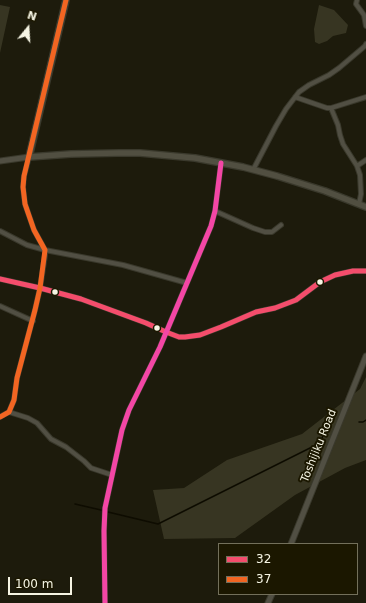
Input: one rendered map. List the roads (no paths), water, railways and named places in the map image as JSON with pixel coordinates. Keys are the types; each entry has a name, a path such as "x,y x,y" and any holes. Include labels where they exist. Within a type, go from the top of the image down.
{"main road":[{"path":"66,0 29,157 90,153 140,153 196,158 253,170 299,182 366,207"}],"street":[{"path":"357,0 356,4 364,14 366,26"},
{"path":"253,170 276,126 299,92 339,68 366,44"},
{"path":"295,97 327,108 366,97"},
{"path":"331,108 338,125 343,144 357,166 361,180 359,204"},
{"path":"0,161 29,157 23,187 25,204 34,230 45,250 40,288 33,320 16,378 14,400 9,412 0,417"},
{"path":"357,166 366,160"},
{"path":"105,603 105,508 122,430 129,410 166,332 211,226 221,163"},
{"path":"214,211 265,232 272,232 281,225"},
{"path":"0,231 27,245 45,250 123,265 187,283"},
{"path":"0,279 40,288 96,304 179,337 191,337 221,327 256,312 278,307 296,300 320,282 335,274 353,271 366,271"},
{"path":"0,306 33,320"},
{"name":"Toshijiku Road","path":"292,543 366,356"},
{"path":"9,412 28,418 37,423 51,439 66,447 91,468 112,475"}],"waterway":[{"path":"359,422 366,420"},
{"path":"108,512 158,524 320,443 329,421 331,421"},
{"path":"75,504 101,510"}]}
